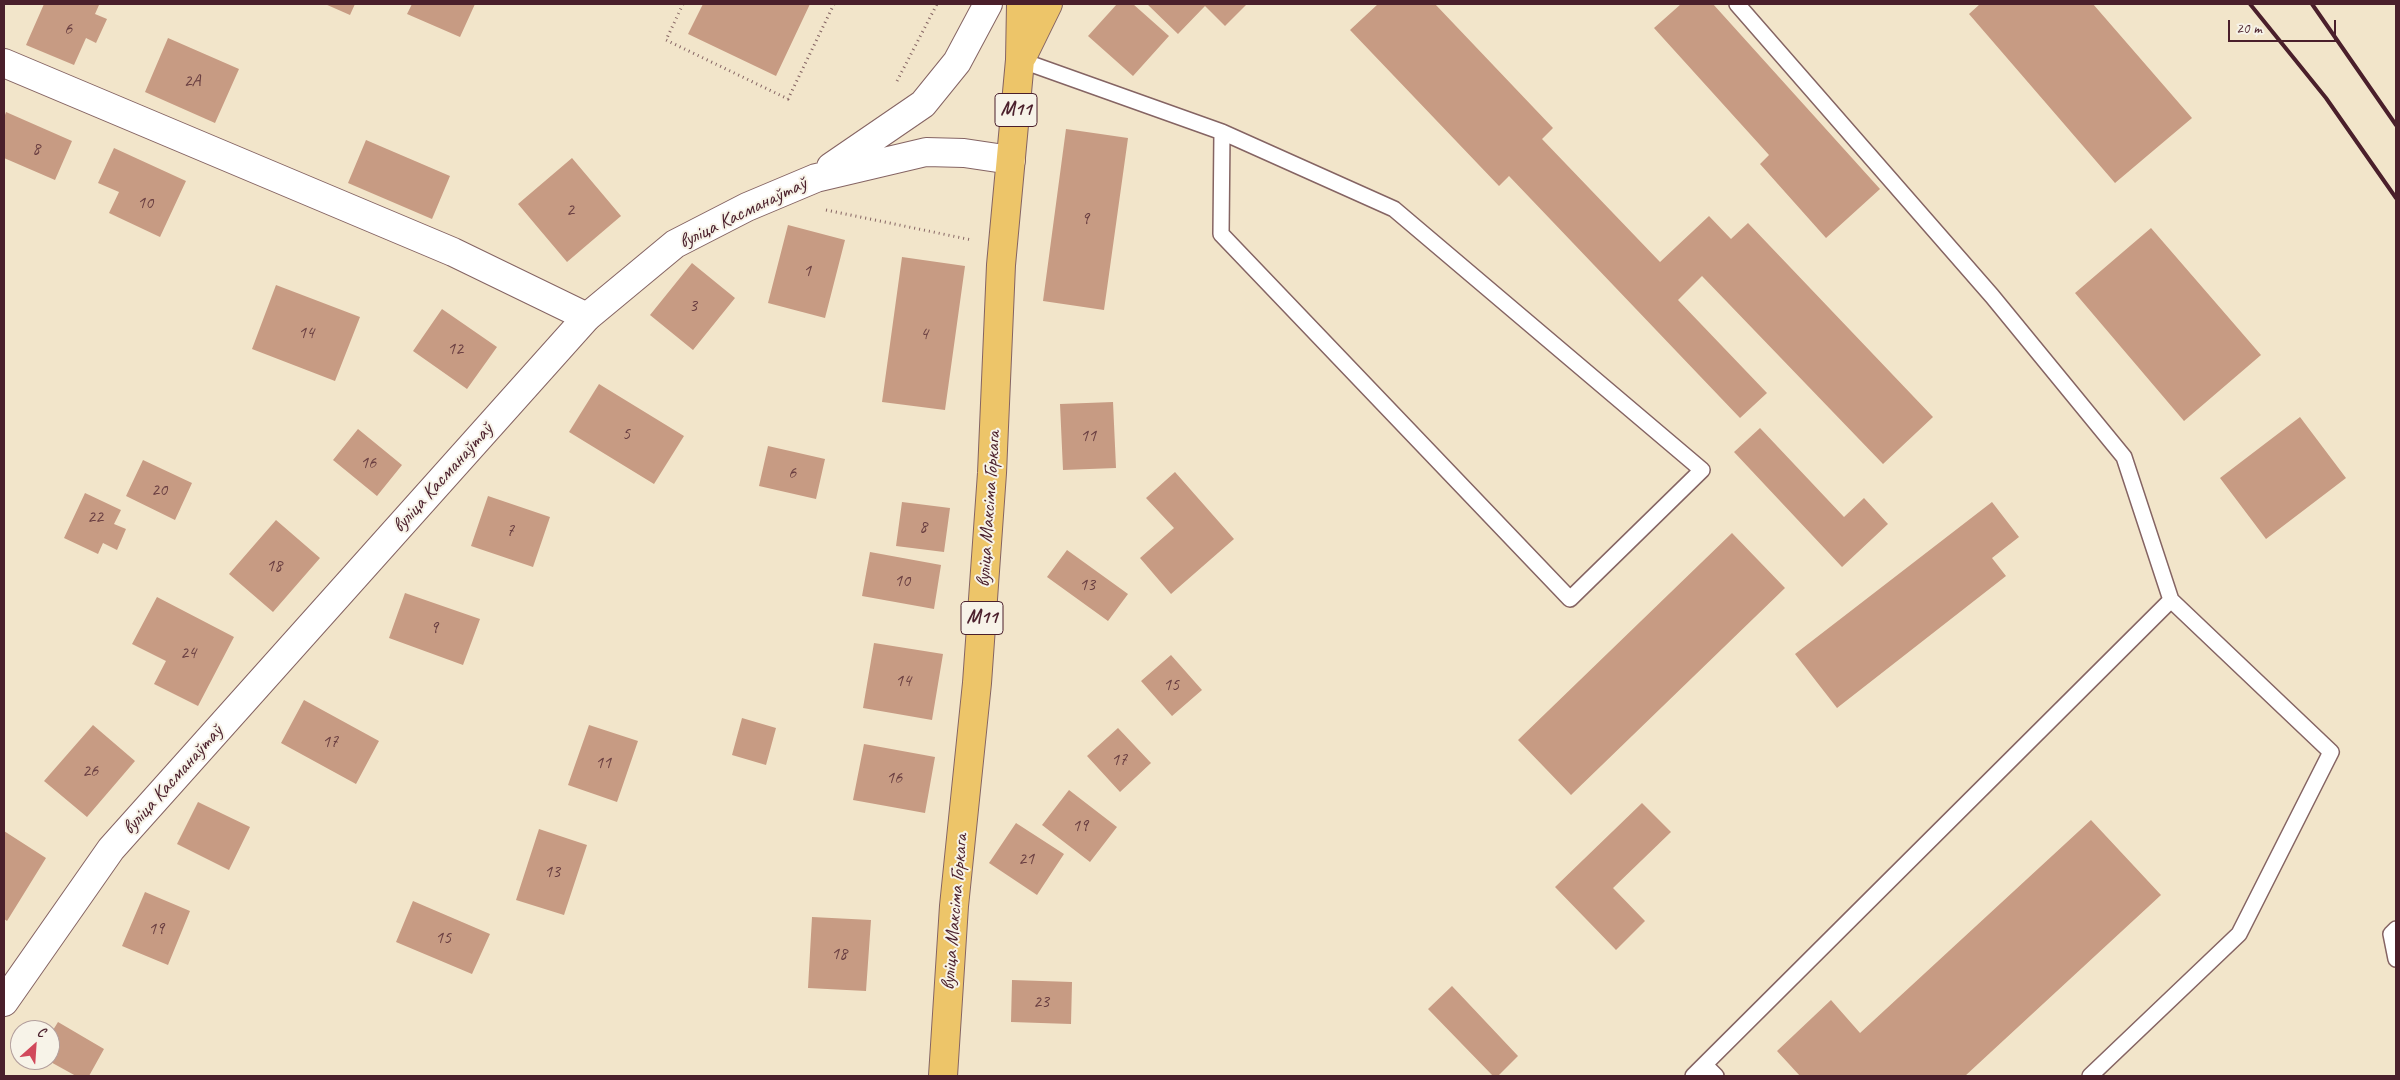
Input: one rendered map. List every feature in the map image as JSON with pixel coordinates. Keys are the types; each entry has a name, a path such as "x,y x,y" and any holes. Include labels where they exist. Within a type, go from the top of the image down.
{"highway":[{"name":"вуліца Максіма Горкага","path":"943,1076 954,906 977,683 992,473 1001,265 1020,60 1021,4"},
{"name":"вуліца Максіма Горкага","path":"1020,60 1048,4"}],"street":[{"path":"816,178 923,104 957,62 988,4"},
{"path":"4,63 453,252 587,316"},
{"name":"вуліца Касманаўтаў","path":"4,1002 111,849 587,316 675,244 748,207 816,178 926,152 964,153 1011,160"}],"lane":[{"path":"1737,4 1992,296 2124,457 2171,600 2331,752 2239,934 2090,1076"},
{"path":"1020,60 1222,132 1394,209 1702,470 1570,599 1221,234 1222,132"},
{"path":"1693,1076 2171,600"},
{"path":"2396,929 2390,934 2396,959"},
{"path":"1705,1065 1716,1076"}],"path":[{"path":"683,4 666,40 788,99 834,4"},
{"path":"820,209 982,242"}],"building":[{"path":"44,4 96,4 99,5 95,14 107,19 96,43 86,38 74,65 26,45"},
{"path":"325,4 355,4 350,15"},
{"path":"412,4 475,4 460,37 407,14"},
{"path":"703,4 810,4 776,76 688,34"},
{"path":"1117,4 1133,4 1169,36 1133,76 1088,36"},
{"path":"1147,4 1247,4 1225,26 1205,6 1178,34"},
{"path":"1378,4 1435,4 1553,128 1542,139 1660,262 1709,216 1731,239 1748,223 1933,417 1883,464 1702,276 1678,300 1767,393 1740,418 1509,176 1499,186 1350,30"},
{"path":"1681,4 1713,4 1880,189 1826,238 1760,164 1769,155 1654,28"},
{"path":"1980,4 2093,4 2192,118 2115,183 1969,14"},
{"path":"168,38 239,69 215,123 145,92"},
{"path":"6,112 72,141 55,180 4,158 4,118"},
{"path":"1066,129 1128,138 1104,310 1043,301"},
{"path":"366,140 450,176 432,219 348,183"},
{"path":"114,148 186,181 160,237 109,213 119,192 98,183"},
{"path":"572,158 621,216 567,262 518,204"},
{"path":"788,225 845,240 825,318 768,303"},
{"path":"2151,228 2261,355 2184,421 2075,293"},
{"path":"902,257 965,266 945,410 882,402"},
{"path":"692,263 735,298 693,350 650,315"},
{"path":"276,285 360,317 335,381 252,349"},
{"path":"442,309 497,347 467,389 413,351"},
{"path":"599,384 684,436 654,484 569,432"},
{"path":"1113,402 1116,468 1063,470 1060,404"},
{"path":"2300,417 2346,478 2266,539 2220,478"},
{"path":"1760,428 1844,517 1864,498 1888,524 1842,567 1734,452"},
{"path":"358,429 402,465 377,496 333,460"},
{"path":"768,446 825,459 816,499 759,486"},
{"path":"143,460 192,483 175,520 126,496"},
{"path":"1175,472 1234,539 1171,594 1140,558 1174,528 1146,498"},
{"path":"85,493 121,510 114,524 126,529 117,550 103,543 98,554 64,538"},
{"path":"488,496 550,517 533,567 471,546"},
{"path":"902,502 950,508 944,552 896,546"},
{"path":"1992,502 2019,537 1992,558 2006,576 1837,708 1795,654"},
{"path":"276,520 320,558 273,612 229,574"},
{"path":"1732,533 1785,588 1571,795 1518,740"},
{"path":"1067,550 1128,594 1108,621 1047,577"},
{"path":"870,552 941,565 934,609 862,596"},
{"path":"405,593 480,619 463,665 389,638"},
{"path":"157,597 234,637 198,706 154,684 166,661 132,644"},
{"path":"874,643 943,654 932,720 863,708"},
{"path":"1171,655 1202,690 1172,716 1141,681"},
{"path":"304,700 379,741 356,784 281,743"},
{"path":"742,718 776,728 766,765 732,755"},
{"path":"93,725 135,761 87,817 44,781"},
{"path":"589,725 638,741 617,802 568,785"},
{"path":"1118,728 1151,763 1120,792 1087,756"},
{"path":"864,744 935,757 925,813 853,800"},
{"path":"1069,790 1117,827 1090,862 1042,825"},
{"path":"198,802 250,827 229,870 177,844"},
{"path":"1642,803 1671,832 1613,888 1645,921 1616,950 1555,887"},
{"path":"2091,820 2161,895 1965,1076 1800,1076 1777,1051 1831,1000 1860,1033"},
{"path":"1016,823 1064,854 1037,895 989,863"},
{"path":"539,829 587,845 564,915 516,900"},
{"path":"4,831 46,858 7,921 4,919"},
{"path":"145,892 190,911 168,965 122,946"},
{"path":"413,901 490,934 472,974 396,942"},
{"path":"812,917 871,920 866,991 808,988"},
{"path":"1012,980 1072,982 1071,1024 1011,1022"},
{"path":"1452,986 1518,1056 1498,1076 1493,1076 1428,1009"},
{"path":"60,1023 104,1049 89,1076 76,1076 60,1067"}],"railway":[{"path":"2250,4 2326,98 2396,198"},
{"path":"2312,4 2396,125"}]}
